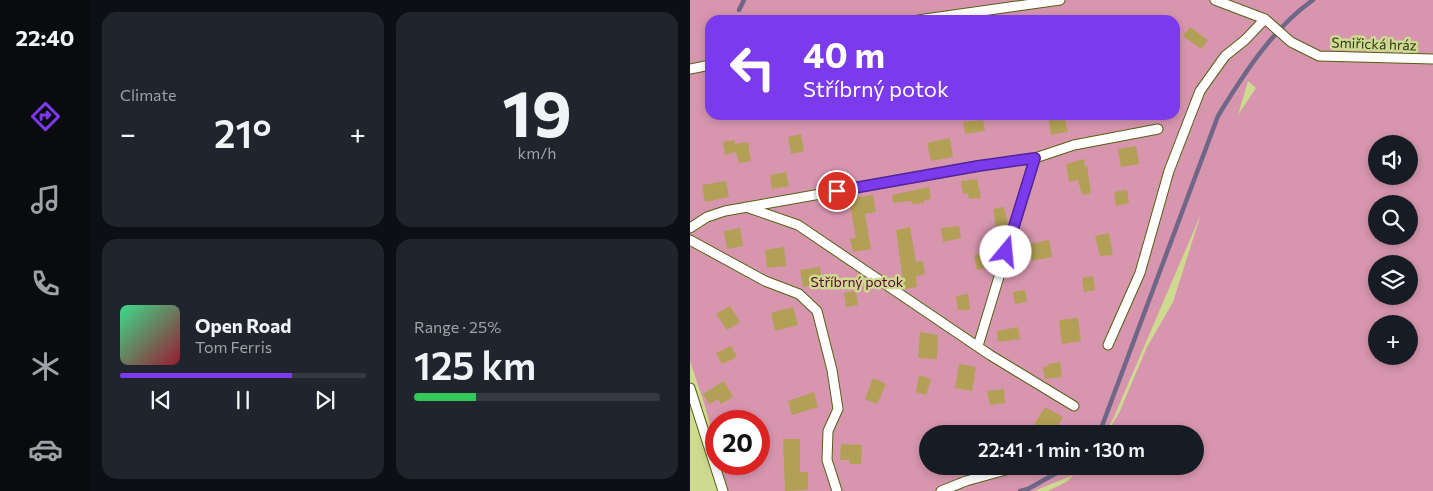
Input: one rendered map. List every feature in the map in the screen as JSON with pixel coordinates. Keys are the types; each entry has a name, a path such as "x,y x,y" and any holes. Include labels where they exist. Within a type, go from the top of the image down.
{"lane":[{"path":"954,15 1060,0"},
{"path":"1108,345 1140,272 1169,171 1200,91 1225,56 1245,40 1265,19 1215,0"},
{"name":"Smiřická hráz","path":"1265,19 1291,42 1319,56 1433,59"},
{"path":"690,69 705,66"},
{"path":"690,228 706,217 745,207 978,166 1035,158 1074,146 1158,129"},
{"path":"978,346 1035,158"},
{"path":"745,207 798,225 990,355 1074,406"},
{"path":"690,240 765,281 799,294 817,311 832,370 838,410 828,431 827,460 837,491"},
{"path":"690,388 720,479 722,491"},
{"path":"941,491 988,475"}],"green space":[{"path":"690,0 1433,0 1433,491 1048,491 1068,481 1073,475 1034,491 728,491 724,475 770,475 770,410 706,410 690,361","holes":["1248,81 1256,88 1238,115","1201,214 1173,302 1147,347 1119,413 1112,425 1204,425 1204,475 919,475 919,425 1109,425"]}],"building":[{"path":"1190,27 1208,40 1201,49 1183,36"},
{"path":"983,120 985,131 965,134 963,122"},
{"path":"1049,120 1065,120 1068,132 1051,135"},
{"path":"801,134 804,151 791,154 788,137"},
{"path":"950,138 953,157 931,161 927,143"},
{"path":"735,140 735,144 748,142 751,161 739,163 736,152 725,155 723,142"},
{"path":"1136,146 1139,164 1121,167 1118,149"},
{"path":"1084,159 1085,167 1087,166 1091,193 1082,195 1078,180 1069,182 1066,164"},
{"path":"786,172 789,186 772,189 770,175"},
{"path":"977,179 981,198 969,199 968,193 963,194 961,181"},
{"path":"726,181 729,197 705,202 702,185"},
{"path":"929,187 931,199 924,200 924,203 912,204 912,201 893,203 892,195"},
{"path":"1127,190 1129,203 1116,206 1114,192"},
{"path":"873,195 876,212 865,214 871,249 853,252 850,239 856,238 849,199"},
{"path":"1004,207 1008,225 996,227 993,209"},
{"path":"959,226 961,238 943,242 941,228"},
{"path":"910,227 916,262 923,261 925,274 916,276 917,287 904,289 896,230"},
{"path":"740,228 743,246 727,249 724,231"},
{"path":"1109,233 1113,255 1100,256 1095,236"},
{"path":"1049,240 1052,257 1032,261 1029,244"},
{"path":"784,247 786,266 767,268 765,250"},
{"path":"988,253 990,267 977,270 974,255"},
{"path":"820,267 822,284 803,287 800,270"},
{"path":"1093,276 1095,290 1084,292 1082,278"},
{"path":"1025,290 1027,302 1015,304 1013,292"},
{"path":"856,291 858,305 846,307 844,293"},
{"path":"968,294 970,310 958,310 956,296"},
{"path":"730,306 740,322 727,330 716,314"},
{"path":"793,307 798,325 775,331 771,313"},
{"path":"1078,318 1081,341 1062,344 1059,320"},
{"path":"1018,327 1020,339 998,342 997,331"},
{"path":"920,332 938,335 937,359 918,358"},
{"path":"731,346 737,357 722,364 716,353"},
{"path":"1060,362 1062,377 1045,379 1043,367"},
{"path":"959,364 976,367 972,391 955,388"},
{"path":"919,375 931,379 926,395 916,392"},
{"path":"873,378 886,384 877,404 865,399"},
{"path":"724,381 733,397 721,404 718,399 709,404 703,394"},
{"path":"1004,389 1005,403 990,405 987,391"},
{"path":"814,392 818,407 792,415 788,401"},
{"path":"1045,407 1063,417 1058,425 1034,425"},
{"path":"783,439 800,439 800,472 808,472 808,490 785,491"},
{"path":"841,444 862,445 861,464 849,464 850,460 840,460"}],"waterway":[{"path":"739,10 744,0"},
{"name":"Stříbrný potok","path":"1102,425 1218,116 1248,69 1272,38 1298,11 1313,0"},
{"name":"Stříbrný potok","path":"1020,491 1028,489 1053,475"}],"route":[{"path":"837,191 1035,158 1006,252"}]}
